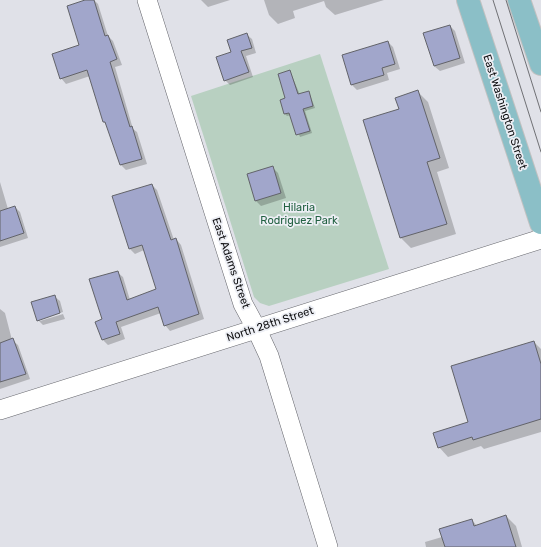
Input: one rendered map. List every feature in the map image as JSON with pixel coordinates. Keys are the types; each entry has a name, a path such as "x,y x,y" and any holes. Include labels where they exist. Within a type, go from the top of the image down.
{"main road":[{"name":"East Washington Street","path":"468,0 541,223"},
{"path":"520,0 541,64"}],"street":[{"name":"East Adams Street","path":"147,0 243,304 269,356 328,547"},
{"name":"North 28th Street","path":"0,410 541,239"}],"green space":[{"name":"Hilaria Rodriguez Park","path":"320,54 389,269 269,306 260,303 254,297 191,96"}],"building":[{"path":"85,0 94,0 105,36 108,35 117,59 110,62 130,127 132,126 142,159 120,165 105,122 103,122 87,70 60,79 52,54 79,45 67,6"},
{"path":"450,25 460,58 434,66 423,33"},
{"path":"247,33 252,48 241,51 249,72 224,81 216,57 231,52 227,40"},
{"path":"388,41 395,64 382,68 384,75 351,85 342,55"},
{"path":"290,70 298,94 309,91 313,106 303,109 310,131 296,135 289,113 284,114 280,100 285,98 278,74"},
{"path":"418,90 440,158 427,162 447,224 400,238 363,120 399,109 395,98"},
{"path":"273,166 281,193 255,201 247,174"},
{"path":"152,184 171,240 176,238 199,314 164,326 158,307 116,322 120,334 102,340 95,322 102,319 89,279 118,271 127,300 156,289 142,245 129,249 112,196"},
{"path":"15,206 24,233 0,241 0,211"},
{"path":"55,295 60,313 37,321 31,302"},
{"path":"13,338 26,374 0,382 0,343"},
{"path":"534,341 541,364 541,419 473,440 472,437 438,448 433,433 468,422 451,366"},
{"path":"506,515 516,547 445,547 439,529 472,519 474,526"}],"tram line":[{"path":"493,0 541,152"},
{"path":"506,0 541,112"}]}
